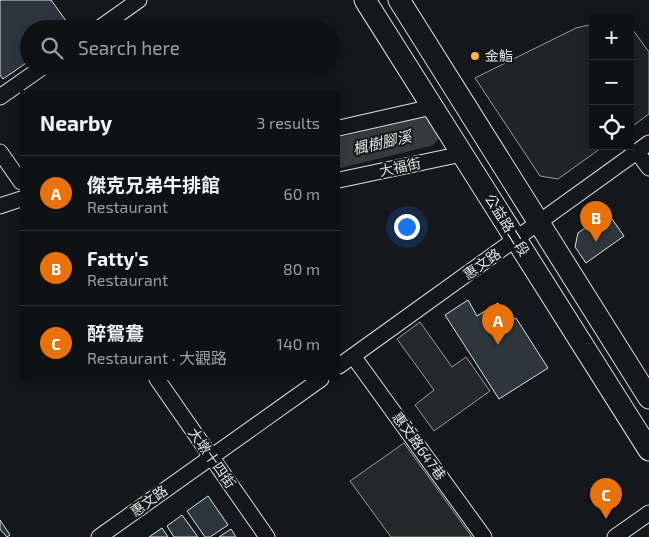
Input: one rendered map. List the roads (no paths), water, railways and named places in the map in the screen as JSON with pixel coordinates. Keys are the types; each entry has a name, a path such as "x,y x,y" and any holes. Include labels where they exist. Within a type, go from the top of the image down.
{"main road":[{"name":"公益路二段","path":"365,0 649,450"},
{"name":"公益路二段","path":"398,0 649,398"}],"street":[{"path":"111,20 139,0"},
{"path":"0,97 31,75"},
{"path":"340,128 432,107"},
{"path":"643,147 649,168"},
{"name":"惠文路","path":"340,365 643,147"},
{"path":"0,152 20,181"},
{"name":"大福街","path":"340,180 462,154"},
{"path":"0,206 20,199"},
{"name":"惠文路647巷","path":"353,356 484,537"},
{"name":"大墩十四街","path":"159,380 267,537"},
{"name":"惠文路","path":"100,537 320,380"},
{"path":"616,537 649,512"}],"waterway":[{"name":"楓樹腳溪","path":"340,153 425,132"}],"place":[{"name":"金鮨","path":"475,56"},
{"name":"Fatty's","path":"596,242"},
{"name":"傑克兄弟牛排館","path":"498,345"},
{"name":"醉鴛鴦","path":"606,519"}]}
